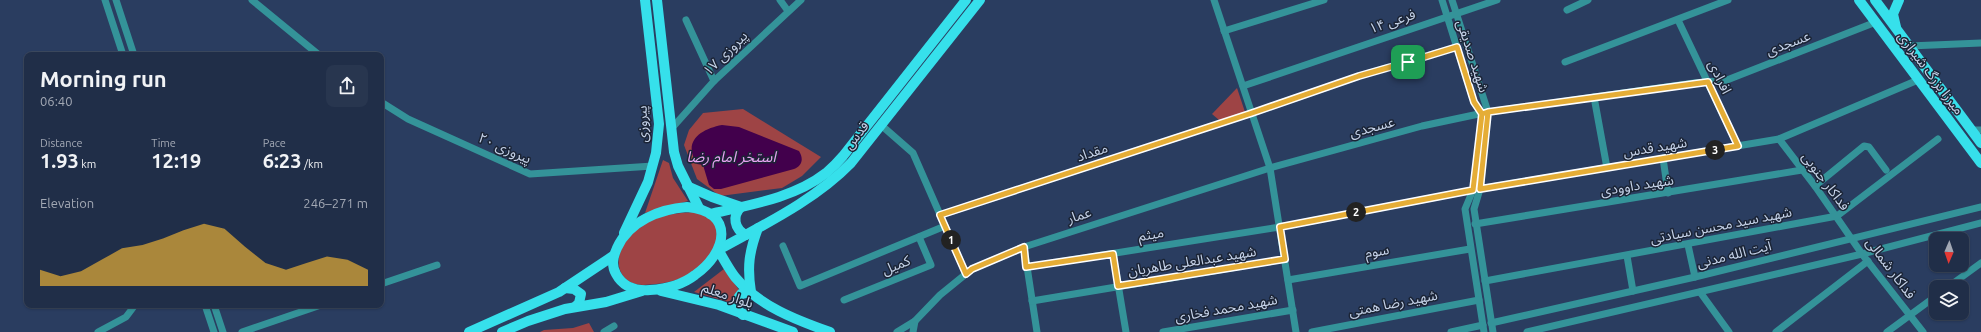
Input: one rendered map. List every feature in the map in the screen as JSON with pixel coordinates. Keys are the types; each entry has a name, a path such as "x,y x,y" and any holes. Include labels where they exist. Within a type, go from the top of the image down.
{"main road":[{"name":"پیروزی","path":"621,240 648,182 656,153 659,124 645,0"},
{"name":"پیروزی","path":"657,0 674,152 687,186 699,208"},
{"name":"قدس","path":"710,214 741,207 796,191 826,173 843,156 966,0"},
{"name":"قدس","path":"719,250 758,228 832,182 851,163 980,0"},
{"name":"میرزا بزرگ شیرازی","path":"1859,0 1981,163"},
{"name":"میرزا بزرگ شیرازی","path":"1875,0 1909,46 1976,130 1981,143"},
{"path":"1896,28 1894,14 1899,0"},
{"path":"1961,137 1976,130"},
{"path":"687,186 741,207 736,216 736,223 740,231 746,235"},
{"path":"505,331 528,321 575,307 606,302 648,290 673,286 695,276 705,268 719,250 719,223 710,214 699,208 681,207 662,211 641,221 621,240 614,256 613,265 616,274 628,287 648,290"},
{"path":"743,315 737,308 738,298 746,292 751,292 748,272 750,250 758,228"},
{"name":"بلوار معلم","path":"719,250 735,277 751,292 770,306 830,332"},
{"path":"469,332 523,309 565,288 614,256"},
{"path":"565,288 574,289 581,294 579,303 575,307"},
{"name":"بلوار معلم","path":"648,290 719,305 793,332"}],"street":[{"path":"105,0 122,52"},
{"path":"116,0 133,52"},
{"path":"252,0 315,52"},
{"path":"780,0 788,11"},
{"name":"پیروزی ۱۷","path":"672,128 714,81 801,0"},
{"path":"1214,0 1270,168 1296,332"},
{"path":"1224,31 1324,0"},
{"name":"شهید صدیقی","path":"1442,0 1474,102 1485,113"},
{"name":"شهید صدیقی","path":"1452,0 1485,113 1477,189"},
{"name":"فرعی ۱۴","path":"1243,86 1497,0"},
{"path":"1567,10 1588,0"},
{"path":"1565,62 1728,0"},
{"path":"112,23 122,19"},
{"path":"686,20 714,81"},
{"name":"افرادی","path":"1678,20 1738,146"},
{"name":"عسجدی","path":"1270,168 1422,126 1485,113 1727,80 1876,22"},
{"path":"1909,46 1981,43"},
{"name":"مقداد","path":"940,215 1252,113 1359,76 1457,47"},
{"name":"شهید قدس","path":"1280,227 1477,189 1779,139 1918,80"},
{"path":"1594,97 1608,168"},
{"name":"پیروزی ۲۰","path":"384,104 408,119 530,174 653,166"},
{"path":"881,125 913,154 966,274"},
{"name":"فداکار جنوبی","path":"1779,139 1853,239"},
{"name":"شهید سید محسن سیادتی","path":"1485,281 1688,245 1836,216 1938,139"},
{"path":"1815,186 1864,146 1869,147 1886,170"},
{"path":"1663,158 1668,193"},
{"name":"عمار","path":"897,332 915,321 940,296 972,269 1024,247 1270,168"},
{"name":"شهید داوودی","path":"1476,224 1802,170"},
{"path":"1477,189 1474,209 1493,332"},
{"path":"1451,332 1484,328 1470,249 1465,209 1477,189"},
{"name":"آیت الله مدنی","path":"1491,323 1694,277 1981,207"},
{"name":"آیت الله مدنی","path":"1527,332 1862,254 1981,223"},
{"path":"783,246 800,286 945,226"},
{"name":"میثم","path":"1026,267 1280,227"},
{"name":"کمیل","path":"844,300 931,265 919,237"},
{"name":"فداکار شمالی","path":"1853,239 1862,254 1923,332"},
{"path":"1688,245 1694,277"},
{"path":"1024,247 1037,332"},
{"name":"سوم","path":"1288,280 1470,249"},
{"path":"1113,254 1126,332"},
{"path":"1627,256 1633,291"},
{"name":"شهید عبدالعلی طاهریان","path":"1032,301 1285,259"},
{"path":"1776,332 1868,261"},
{"path":"1958,280 1981,263"},
{"path":"384,283 437,265"},
{"path":"1700,292 1729,332"},
{"name":"شهید رضا همتی","path":"1312,332 1479,300"},
{"path":"1887,332 1929,301"},
{"path":"98,332 126,317 132,308"},
{"path":"206,308 214,332"},
{"path":"215,308 223,332"},
{"path":"242,332 312,308"},
{"name":"شهید محمد فخاری","path":"1163,332 1293,310"},
{"path":"914,332 915,321"},
{"path":"604,332 614,326"}],"shaded area":[{"path":"1237,88 1245,112 1219,120 1212,114"},
{"path":"743,109 821,157 802,176 782,188 720,196 697,179 684,145 689,130 703,113"},
{"path":"663,160 669,163 673,178 688,201 645,213"},
{"path":"694,212 702,214 713,221 717,235 713,250 698,269 680,279 656,284 640,285 632,283 624,277 620,269 620,253 629,237 650,221 666,215"},
{"path":"724,269 739,290 729,302 694,292"},
{"path":"589,323 594,332 540,332 544,330 573,328"}],"water":[{"name":"استخر امام رضا","path":"722,125 739,127 799,151 802,159 799,166 794,169 721,189 714,189 709,185 703,165 697,164 693,156 692,149 696,137 701,133"}],"route":[{"path":"1408,62 1359,76 1252,113 940,215 966,274 972,269 1024,247 1026,267 1113,254 1118,286 1285,259 1280,227 1473,190 1482,114 1488,112 1708,82 1738,146 1480,189 1488,112 1482,114 1474,102 1457,47 1408,62"}]}
